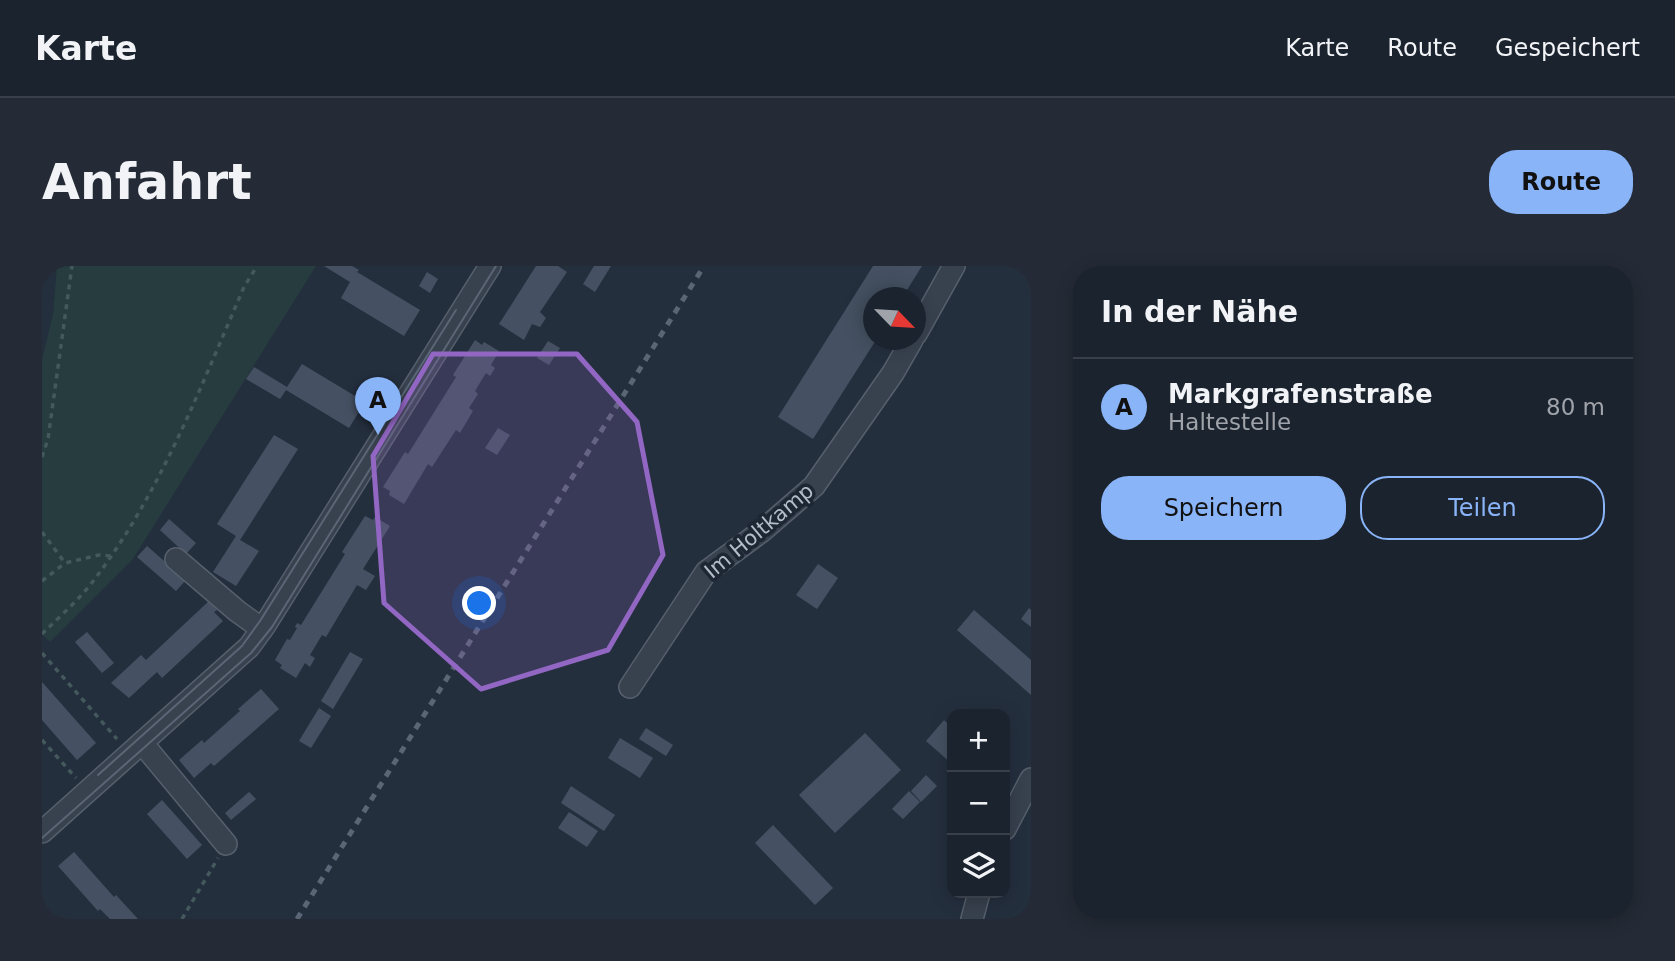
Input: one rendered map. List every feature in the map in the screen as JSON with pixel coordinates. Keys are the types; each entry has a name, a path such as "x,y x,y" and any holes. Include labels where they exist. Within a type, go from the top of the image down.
{"street":[{"path":"42,832 248,647 262,629 490,266"},
{"path":"926,315 954,266"},
{"name":"Im Holtkamp","path":"630,687 706,572 762,531 814,486 906,350"},
{"path":"176,559 262,629"},
{"path":"136,748 226,845"},
{"path":"1010,819 1031,779"},
{"path":"972,919 978,898"}],"path":[{"path":"42,457 48,439 72,266"},
{"path":"42,634 92,583 132,526 164,467 244,287 257,266"},
{"path":"42,532 65,564"},
{"path":"42,581 65,564 99,555 111,556"},
{"path":"42,653 136,748"},
{"path":"42,740 89,791"},
{"path":"182,919 226,845"}],"highlighted area":[{"path":"433,354 577,354 637,422 663,555 608,650 481,689 384,603 373,456"}],"green space":[{"path":"57,266 316,266 133,559 50,642 42,634 42,360 53,314"}],"building":[{"path":"324,266 352,266 359,270 357,272 420,310 404,336 341,298 350,282"},
{"path":"536,266 558,266 567,272 540,312 546,318 540,327 532,324 524,340 499,324"},
{"path":"594,266 611,266 595,292 583,284"},
{"path":"873,266 922,266 909,287 863,287 863,350 870,350 813,439 778,417"},
{"path":"427,272 438,279 430,293 419,286"},
{"path":"475,340 499,351 491,365 495,368 490,376 486,373 475,391 478,394 469,408 473,411 460,433 456,430 432,467 428,464 404,504 389,495 390,491 383,487 405,452 408,454 456,377 453,375"},
{"path":"548,341 560,348 549,365 537,358"},
{"path":"302,364 365,402 349,428 286,390 280,399 246,379 254,367 287,387"},
{"path":"498,428 510,435 497,455 485,448"},
{"path":"274,435 298,449 240,540 259,551 236,586 213,572 236,536 217,524"},
{"path":"365,516 373,520 375,517 390,526 363,569 375,576 366,590 357,585 326,637 322,635 310,655 315,658 310,667 305,663 296,678 280,668 282,665 275,660 287,639 290,640 297,623 301,625"},
{"path":"169,519 196,543 186,554 160,530"},
{"path":"147,546 186,580 176,591 137,557"},
{"path":"818,564 838,578 817,609 796,595"},
{"path":"209,601 217,610 214,612 223,621 162,678 157,672 129,698 111,683 141,655 146,660"},
{"path":"1029,608 1031,610 1031,627 1021,619"},
{"path":"974,610 1031,660 1031,695 957,630"},
{"path":"87,632 114,663 102,673 75,642"},
{"path":"350,652 363,659 333,709 321,701"},
{"path":"42,682 96,743 77,760 42,720"},
{"path":"261,689 279,709 214,766 211,763 194,778 179,760 202,740 204,743"},
{"path":"319,708 331,716 311,748 299,741"},
{"path":"944,720 947,723 947,760 926,741"},
{"path":"646,728 673,745 666,756 639,739"},
{"path":"865,733 901,770 835,833 799,795"},
{"path":"620,738 653,758 640,778 608,758"},
{"path":"926,775 937,786 921,802 911,791"},
{"path":"571,786 615,815 604,831 561,803"},
{"path":"909,791 920,802 903,819 892,809"},
{"path":"249,792 256,799 231,820 225,813"},
{"path":"162,800 202,845 187,859 147,814"},
{"path":"569,812 598,831 587,847 558,828"},
{"path":"773,825 833,888 815,905 755,843"},
{"path":"74,852 114,897 116,895 138,919 110,919 100,909 98,911 58,866"}],"tram line":[{"path":"42,838 251,653 272,627 496,266"},
{"path":"98,775 242,646 456,310"}],"railway":[{"path":"297,919 704,266"}],"place":[{"name":"Markgrafenstraße","path":"378,435"}]}
